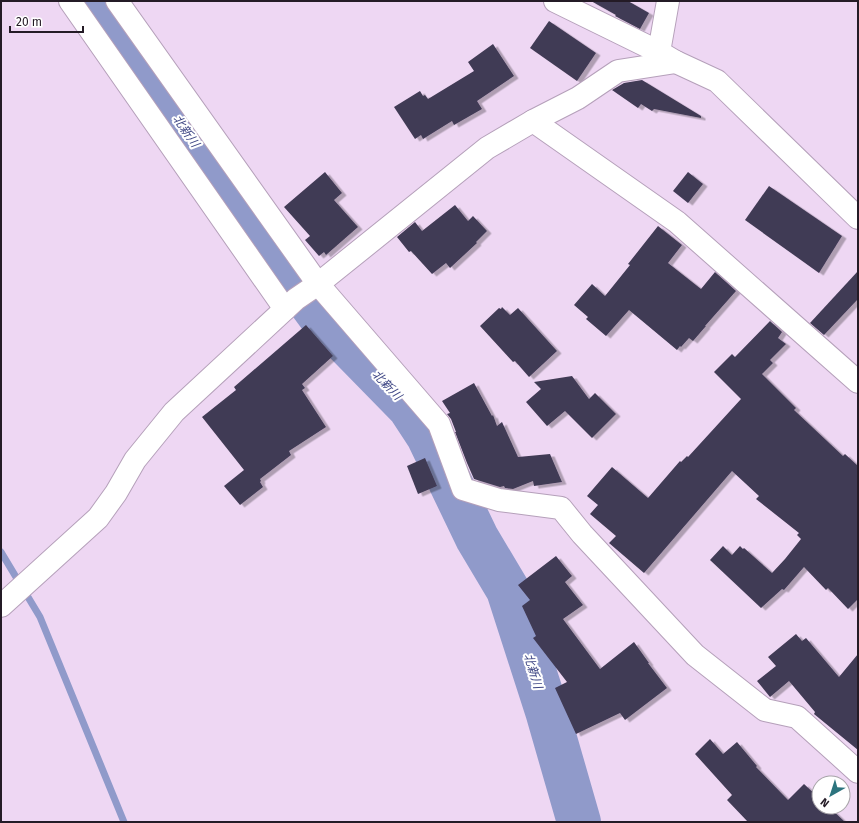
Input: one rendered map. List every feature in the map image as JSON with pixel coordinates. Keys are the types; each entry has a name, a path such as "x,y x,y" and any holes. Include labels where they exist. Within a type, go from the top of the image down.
{"street":[{"path":"70,1 290,304"},
{"path":"117,1 318,284 439,424 463,489 499,500 561,508 582,534 695,655 765,710 797,717 858,772"},
{"path":"555,1 717,81 858,218"},
{"path":"667,57 668,1"},
{"path":"6,602 98,518 116,493 135,460 174,412 290,304 318,284 487,148 533,121 578,98 618,71 667,57"},
{"path":"533,121 677,222 858,382"}],"building":[{"path":"591,1 628,1 649,13 640,29"},
{"path":"549,21 596,53 577,81 530,48"},
{"path":"493,44 514,76 477,101 482,109 454,125 452,121 423,139 421,135 415,139 394,107 420,91 423,96 425,95 428,99 474,71 468,62"},
{"path":"642,80 701,116 701,118 654,109 652,111 641,104 638,108 612,90 624,83"},
{"path":"325,172 342,193 334,200 358,227 326,255 324,252 319,256 305,240 310,236 284,207"},
{"path":"688,172 703,184 688,203 673,191"},
{"path":"769,186 842,236 819,273 745,220"},
{"path":"455,205 468,221 473,216 487,231 476,242 477,243 450,268 446,263 432,274 411,251 409,252 397,237 415,222 422,231"},
{"path":"658,226 682,245 668,263 701,289 715,272 736,291 693,341 689,338 677,350 629,310 606,336 586,319 588,317 574,305 592,284 605,296 630,265 628,264"},
{"path":"858,271 858,299 824,335 810,323"},
{"path":"502,307 510,315 518,308 557,351 529,377 480,326 499,308 501,309"},
{"path":"770,321 782,332 778,338 786,344 770,360 773,363 762,374 796,408 794,410 843,456 845,454 858,466 858,599 848,609 828,588 826,590 804,567 784,590 782,589 761,608 710,560 723,546 732,555 740,546 772,573 801,539 797,535 799,533 756,499 759,496 732,471 644,573 609,543 616,536 590,514 598,505 587,496 612,467 648,498 680,461 681,462 687,456 688,457 741,399 714,372 732,354 735,357"},
{"path":"306,325 333,356 302,384 305,388 302,390 326,427 289,451 291,455 260,479 263,487 240,505 224,486 244,470 202,417 236,390 234,387"},
{"path":"572,376 589,399 595,393 616,414 592,438 565,411 547,426 526,402 541,389 534,382"},
{"path":"474,383 492,416 493,415 497,426 502,422 518,457 550,454 562,482 534,486 533,481 513,489 505,488 504,486 500,487 474,479 451,419 447,414 450,413 442,401"},
{"path":"425,458 437,486 418,494 407,466"},
{"path":"556,556 572,576 565,582 583,605 563,619 600,669 634,642 667,688 625,720 620,713 576,734 555,688 567,682 533,638 536,636 522,606 530,600 518,585"},
{"path":"796,634 802,641 806,638 839,677 858,654 858,750 814,714 815,712 789,681 770,697 757,681 776,666 768,657"},
{"path":"710,739 723,754 737,742 757,766 756,767 788,800 804,784 811,791 811,815 838,815 845,822 748,822 727,800 732,795 695,754"}],"waterway":[{"name":"北新川","path":"96,1 230,194 319,315 409,407 428,436 477,538 508,590 547,711 579,822"},
{"path":"1,552 40,617 124,822"}]}
